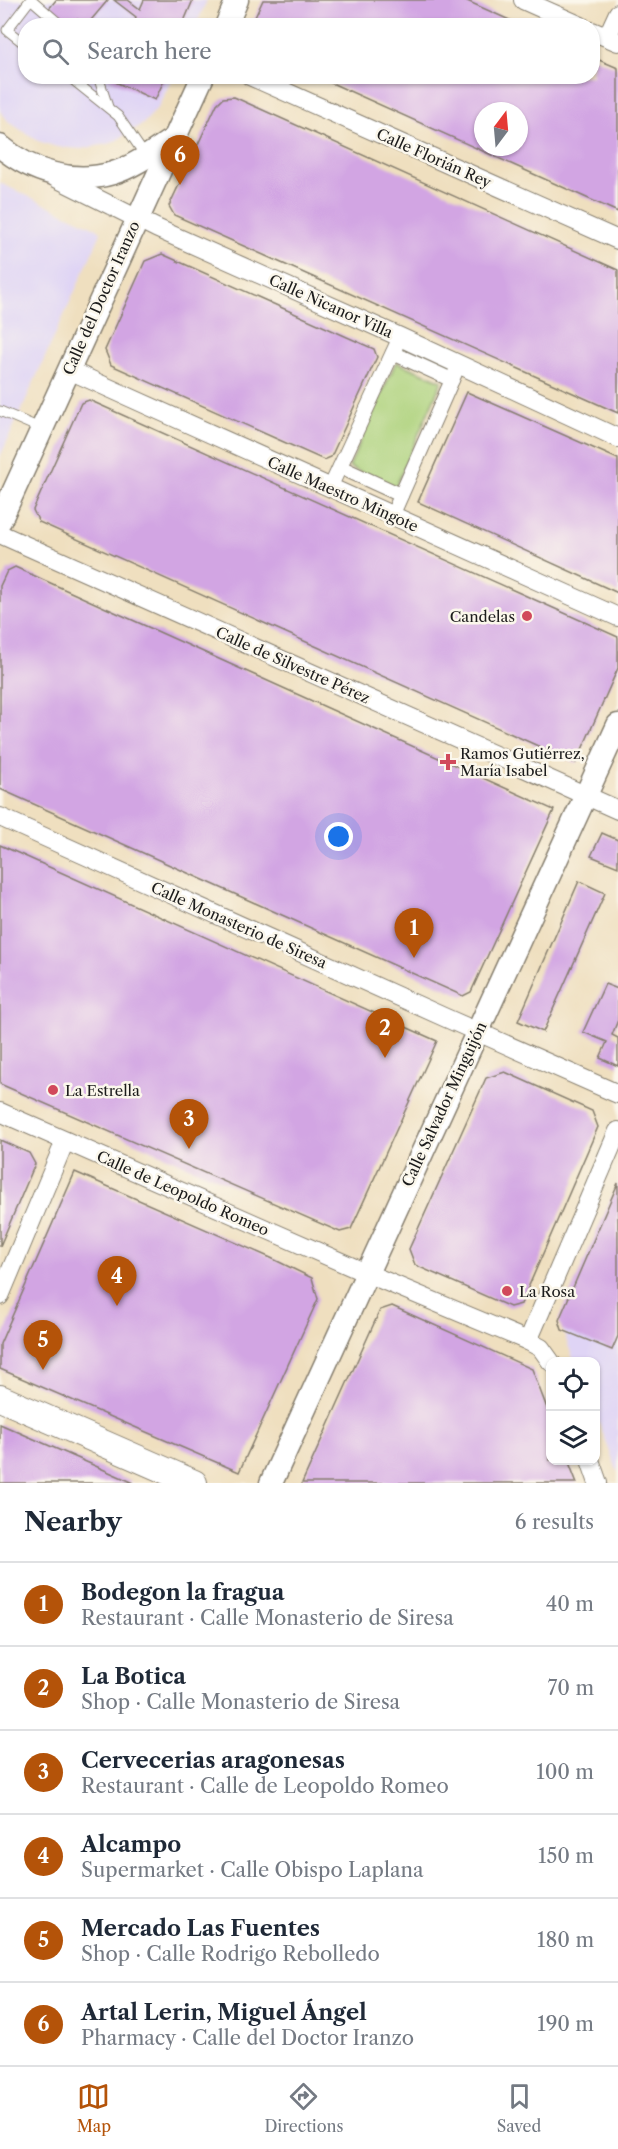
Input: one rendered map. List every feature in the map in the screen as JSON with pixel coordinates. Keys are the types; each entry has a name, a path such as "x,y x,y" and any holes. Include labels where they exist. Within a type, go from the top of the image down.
{"main road":[{"path":"0,1398 194,1483"}],"street":[{"path":"229,18 237,0"},
{"path":"523,0 563,18"},
{"path":"606,36 618,13"},
{"name":"Calle del Doctor Iranzo","path":"0,521 199,84"},
{"name":"Calle Florián Rey","path":"268,84 618,240"},
{"path":"0,146 24,162 46,172 61,176 96,176 113,173 146,157 173,139"},
{"name":"Calle Nicanor Villa","path":"46,172 455,372 618,438"},
{"path":"330,488 397,345"},
{"name":"Calle Maestro Mingote","path":"69,369 618,617"},
{"path":"392,516 455,372"},
{"path":"340,467 401,495"},
{"name":"Calle de Silvestre Pérez","path":"0,534 618,810"},
{"name":"Calle Salvador Minguijón","path":"272,1483 618,725"},
{"name":"Calle Monasterio de Siresa","path":"0,817 618,1094"},
{"name":"Calle de Leopoldo Romeo","path":"0,1112 366,1273 528,1341"},
{"path":"547,1357 541,1348 528,1341 618,1131"},
{"path":"0,1296 65,1141"},
{"path":"591,1465 598,1483"}],"lane":[{"path":"18,39 7,30 31,0 52,18"},
{"path":"78,84 118,116 146,157"},
{"path":"101,84 108,107"},
{"path":"0,411 42,429"}],"shaded area":[{"path":"0,0 207,0 199,18 18,18 18,84 170,84 158,107 143,124 112,143 81,149 57,147 38,141 9,122 0,111"},
{"path":"0,183 100,230 101,233 0,457"},
{"path":"618,1183 618,1473 600,1426 600,1357 573,1357 559,1320"}],"green space":[{"path":"396,362 442,381 395,488 349,467"}],"building":[{"path":"56,0 108,0 93,18 48,18 44,15"},
{"path":"114,0 128,0 140,9 144,0 193,0 185,18 136,17"},
{"path":"263,0 465,0 505,18 255,18"},
{"path":"600,60 618,68 618,212 494,156 528,156 528,102 474,102 474,147 334,84 600,84"},
{"path":"120,84 162,84 155,100"},
{"path":"234,97 618,270 618,413 174,215 169,206 217,104 223,98"},
{"path":"162,254 374,349 377,357 331,457 324,460 111,365 105,350 145,261"},
{"path":"467,392 618,459 618,593 418,502"},
{"path":"89,400 618,637 618,668 576,763 39,522 33,510 81,403"},
{"path":"15,567 554,810 471,992 463,996 0,789 0,586 7,571"},
{"path":"602,833 618,840 618,867 591,856"},
{"path":"0,845 437,1041 351,1229 340,1232 0,1084"},
{"path":"579,881 605,893 543,1032 518,1021"},
{"path":"605,984 618,989 618,1020 612,1035 618,1038 618,1066 600,1058 607,1042 583,1032"},
{"path":"505,1072 592,1111 598,1127 521,1304 510,1307 415,1265 409,1249 486,1078"},
{"path":"0,1140 29,1153 35,1164 0,1246"},
{"path":"75,1172 312,1278 318,1299 239,1472 0,1369 0,1344"},
{"path":"618,1183 618,1336 612,1350 562,1330 559,1320"},
{"path":"392,1306 532,1369 546,1406 546,1465 570,1465 577,1483 302,1483 380,1310"},
{"path":"0,1424 134,1483 0,1483"}],"place":[{"name":"Artal Lerin, Miguel Ángel","path":"180,185"},
{"name":"Candelas","path":"527,616"},
{"name":"Ramos Gutiérrez, María Isabel","path":"448,762"},
{"name":"Bodegon la fragua","path":"414,958"},
{"name":"La Botica","path":"385,1058"},
{"name":"La Estrella","path":"53,1090"},
{"name":"Cervecerias aragonesas","path":"189,1149"},
{"name":"La Rosa","path":"507,1291"},
{"name":"Alcampo","path":"117,1306"},
{"name":"Mercado Las Fuentes","path":"43,1370"}]}
